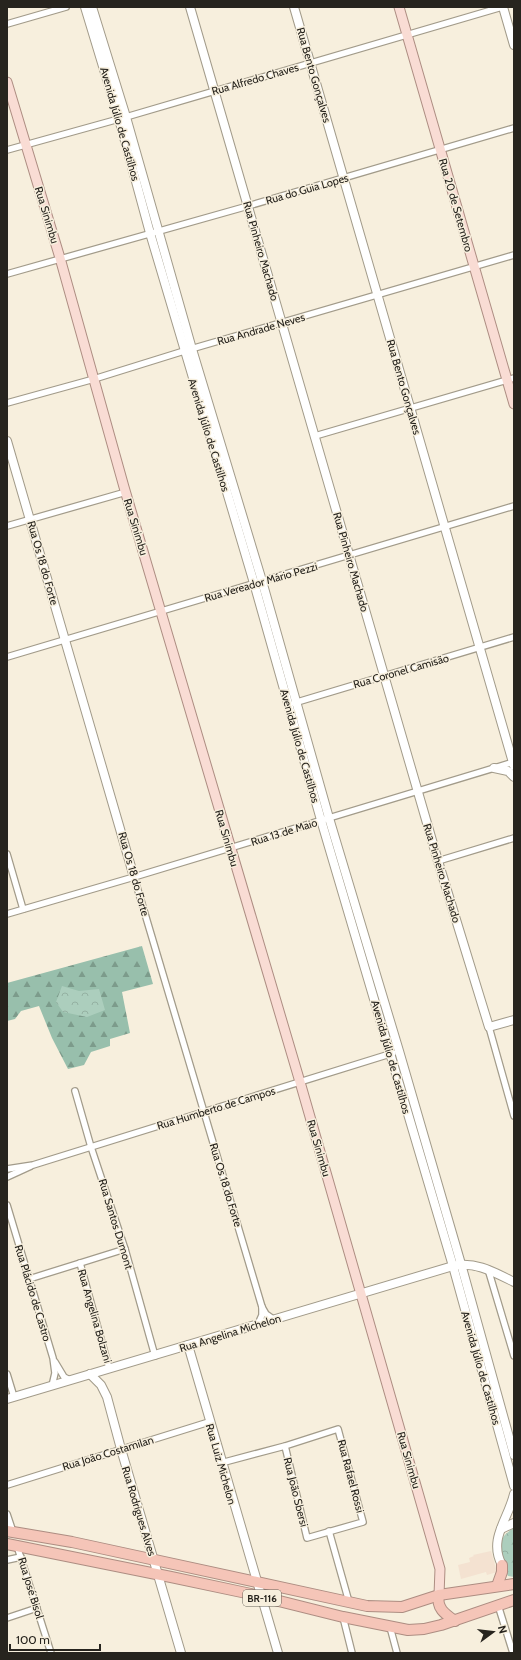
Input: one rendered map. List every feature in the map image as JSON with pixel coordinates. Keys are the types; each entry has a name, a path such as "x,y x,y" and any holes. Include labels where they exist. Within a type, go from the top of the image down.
{"highway":[{"name":"BR-116","path":"10,1532 72,1542 349,1602 386,1608 402,1607 440,1595 514,1584"},
{"name":"BR-116","path":"12,1545 158,1574 343,1617 408,1630 424,1629 455,1621 514,1600"},
{"path":"497,1586 502,1572 502,1565"},
{"path":"440,1595 439,1603 441,1609 455,1621"}],"main road":[{"name":"Rua 20 de Setembro","path":"399,7 474,266 510,379 514,404"},
{"name":"Rua Sinimbu","path":"7,82 60,258 126,492 362,1294 440,1569 440,1595"}],"street":[{"path":"7,24 66,7"},
{"name":"Avenida Júlio de Castilhos","path":"85,7 106,61"},
{"name":"Avenida Júlio de Castilhos","path":"92,7 188,350 247,548 258,582 272,615 297,702 306,734 308,760"},
{"name":"Rua Pinheiro Machado","path":"190,7 438,861 489,1027 514,1116"},
{"name":"Rua Bento Gonçalves","path":"294,7 514,763"},
{"path":"503,7 514,45"},
{"name":"Rua Alfredo Chaves","path":"7,150 503,7"},
{"name":"Rua do Guia Lopes","path":"7,274 154,231 248,206 514,128"},
{"name":"Rua Andrade Neves","path":"7,403 94,379 282,322 514,255"},
{"path":"315,436 510,379"},
{"name":"Rua Os 18 do Forte","path":"7,441 134,877 262,1307 266,1314 273,1319"},
{"path":"7,526 126,492"},
{"name":"Rua Vereador Mário Pezzi","path":"7,657 514,506"},
{"name":"Avenida Júlio de Castilhos","path":"258,582 263,618 297,737 308,760 390,1054 457,1265"},
{"path":"263,618 272,615"},
{"name":"Rua Coronel Camisão","path":"288,705 514,637"},
{"path":"271,645 280,643"},
{"path":"279,671 287,668"},
{"path":"297,737 306,734"},
{"name":"Rua 13 de Maio","path":"7,914 514,763"},
{"path":"494,768 508,771 514,777"},
{"name":"Avenida Júlio de Castilhos","path":"325,819 399,1051 457,1265 511,1452 514,1486"},
{"path":"438,861 514,838"},
{"path":"7,854 23,909"},
{"path":"489,1027 514,1020"},
{"name":"Rua Humberto de Campos","path":"7,1169 33,1164 91,1147 399,1051"},
{"name":"Rua Santos Dumont","path":"75,1091 91,1147 125,1249 155,1356"},
{"name":"Rua Humberto de Campos","path":"7,1177 33,1164"},
{"name":"Rua Plácido de Castro","path":"7,1205 53,1358 55,1374 52,1386"},
{"path":"29,1279 125,1249"},
{"name":"Rua Angelina Bolzani","path":"80,1263 109,1368"},
{"path":"457,1265 478,1266 513,1281"},
{"name":"Rua Angelina Michelon","path":"11,1398 457,1265"},
{"path":"488,1270 514,1356"},
{"name":"Rua Os 18 do Forte","path":"258,1324 262,1315 262,1307"},
{"name":"Rua Luiz Michelon","path":"188,1345 260,1597 278,1653"},
{"name":"Rua Plácido de Castro","path":"53,1358 60,1371 70,1380"},
{"path":"7,1374 11,1398"},
{"name":"Rua Rodrigues Alves","path":"90,1374 101,1385 107,1397 181,1653"},
{"name":"Rua João Costamilan","path":"7,1485 209,1422"},
{"name":"Rua Rafael Rossi","path":"285,1446 338,1429 363,1522 329,1531"},
{"path":"221,1463 285,1446"},
{"name":"Rua João Sbersi","path":"285,1446 307,1538 329,1531"},
{"path":"502,1565 498,1558 496,1548 497,1537 511,1507 514,1494"},
{"path":"7,1514 10,1532"},
{"path":"501,1529 514,1523"},
{"path":"329,1531 349,1602"},
{"name":"Rua José Bisol","path":"12,1545 21,1557 51,1653"},
{"path":"7,1560 21,1557"},
{"path":"498,1605 513,1653"},
{"path":"7,1618 37,1608"},
{"path":"343,1617 352,1653"},
{"path":"390,1627 397,1653"}],"shaded area":[{"path":"491,1551 497,1572 487,1575 486,1572 461,1579 458,1565 470,1562 469,1558 474,1556 473,1555"}],"green space":[{"path":"142,946 153,984 122,992 130,1033 110,1039 110,1046 91,1052 84,1065 68,1069 52,1038 39,1006 21,1011 15,1019 7,1021 7,983"},
{"path":"62,986 79,991 99,989 105,1010 87,1017 63,1012 56,1002"},
{"path":"514,1527 514,1577 508,1576 504,1567 501,1545 504,1536"}]}
